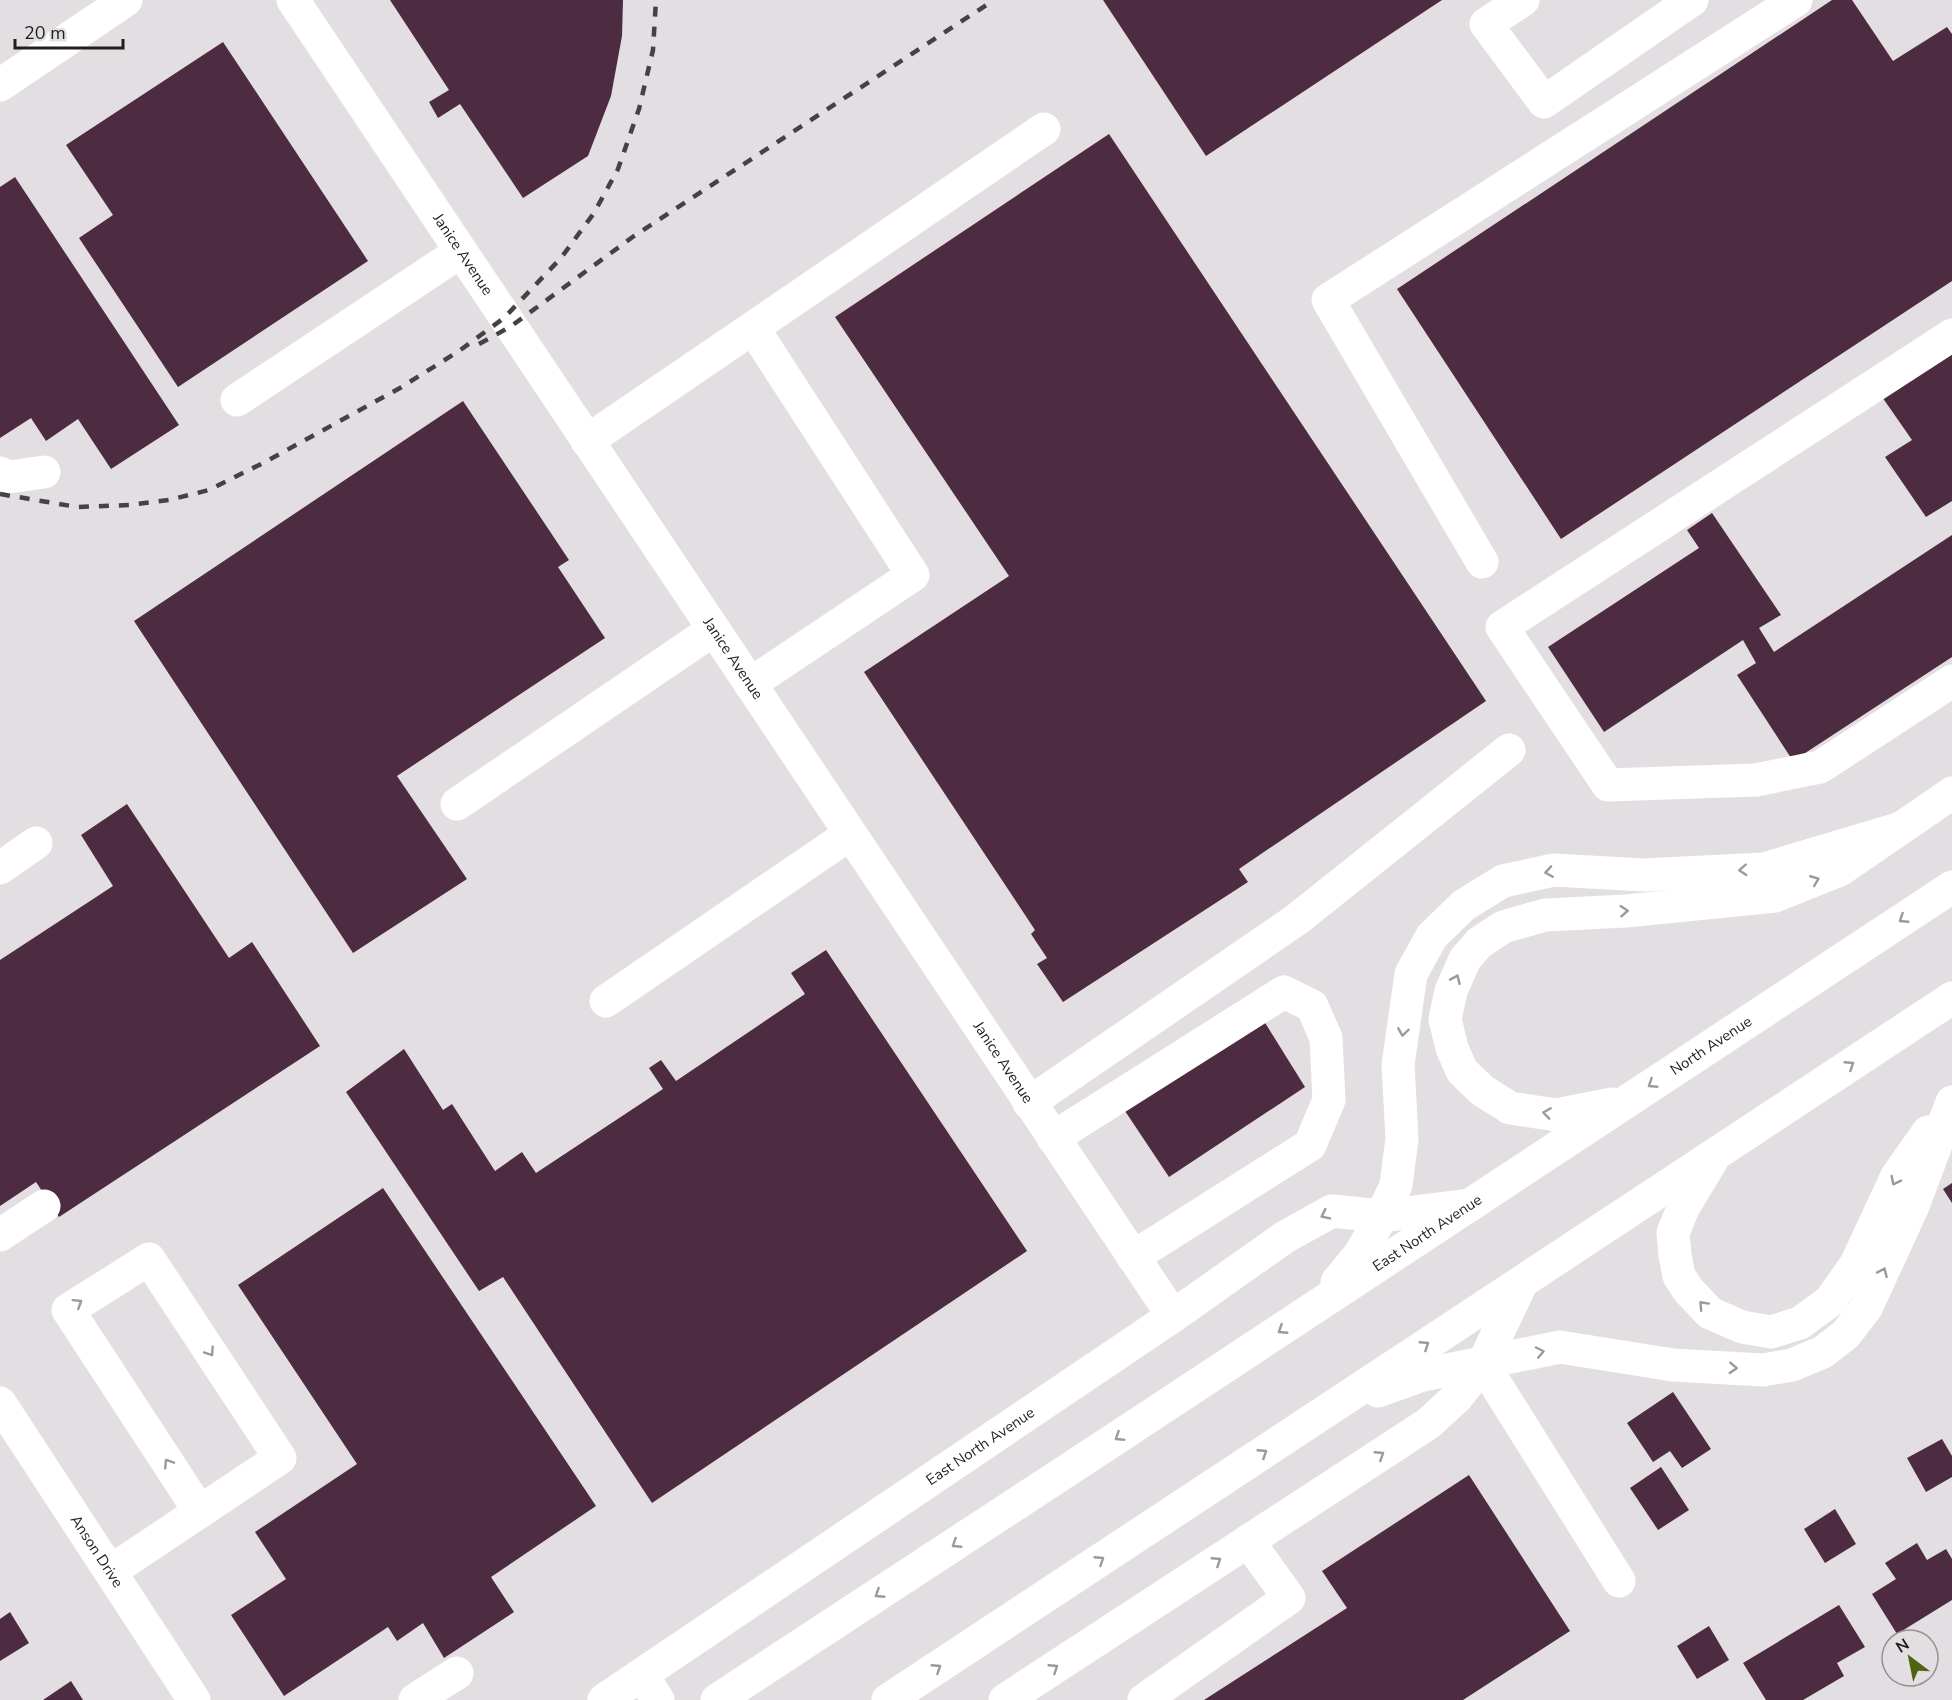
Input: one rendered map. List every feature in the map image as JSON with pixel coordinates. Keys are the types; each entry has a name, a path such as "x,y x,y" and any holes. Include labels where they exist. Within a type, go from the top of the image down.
{"main road":[{"path":"0,84 126,0"},
{"name":"Janice Avenue","path":"293,0 1173,1316"},
{"path":"1523,0 1486,24 1544,102 1692,0"},
{"path":"1482,562 1328,300 1796,0"},
{"path":"587,441 1044,129"},
{"path":"237,400 460,252"},
{"path":"750,684 913,575 753,328"},
{"path":"1952,335 1502,627 1608,785 1756,780 1820,767 1952,681"},
{"path":"0,473 9,477 44,472"},
{"path":"457,804 713,630"},
{"path":"1029,1103 1296,920 1509,750"},
{"path":"1625,1101 1557,1115 1510,1108 1483,1091 1462,1071 1452,1048 1445,1019 1450,991 1465,959 1479,943 1503,927 1545,915 1626,911 1775,896 1840,870 1952,793"},
{"path":"1313,1310 1360,1254 1382,1216 1396,1185 1402,1139 1398,1065 1411,975 1432,936 1464,905 1503,881 1554,870 1643,875 1764,869 1900,828"},
{"path":"606,1001 850,834"},
{"path":"0,868 36,843"},
{"name":"North Avenue","path":"1470,1205 1952,887"},
{"path":"1053,1138 1284,992 1312,1006 1326,1038 1329,1100 1310,1145 1133,1257"},
{"path":"888,1700 1952,998"},
{"path":"1716,1154 1683,1208 1673,1233 1679,1276 1689,1291 1710,1313 1742,1327 1771,1332 1800,1323 1830,1301 1856,1264 1897,1176 1952,1101"},
{"path":"1329,1409 1423,1375 1560,1347 1673,1365 1763,1370 1792,1365 1823,1352 1846,1334 1866,1308 1913,1206 1952,1101"},
{"name":"East North Avenue","path":"604,1700 650,1687 1285,1237 1332,1211 1382,1216 1470,1205"},
{"name":"East North Avenue","path":"717,1700 1470,1205"},
{"path":"0,1234 44,1206"},
{"path":"111,1571 200,1512 280,1458 149,1259 68,1310 200,1512"},
{"path":"1005,1700 1428,1423 1457,1397 1483,1364 1522,1282"},
{"path":"1483,1364 1619,1581"},
{"name":"Anson Drive","path":"0,1403 194,1700"},
{"path":"1144,1700 1289,1598 1248,1541"},
{"path":"415,1700 457,1673"}],"building":[{"path":"390,0 623,0 622,36 611,96 588,156 523,198 460,104 438,118 429,102 449,90"},
{"path":"1103,0 1442,0 1206,156"},
{"path":"1832,0 1852,0 1893,61 1947,27 1952,34 1952,281 1561,539 1397,289"},
{"path":"223,42 368,261 178,387 79,238 113,215 66,145"},
{"path":"1109,134 1486,701 1239,869 1248,882 1063,1002 1037,964 1047,958 1031,934 1035,930 864,672 1009,576 835,317"},
{"path":"15,177 179,425 111,469 78,419 46,441 31,418 0,438 0,187"},
{"path":"1952,348 1952,501 1926,517 1885,457 1912,440 1880,394"},
{"path":"463,401 569,560 558,567 605,638 397,776 467,879 353,953 134,621"},
{"path":"1712,513 1781,615 1759,628 1774,652 1952,535 1952,657 1793,761 1737,675 1756,663 1743,640 1604,732 1548,647 1699,548 1687,530"},
{"path":"127,804 229,958 252,942 320,1046 59,1217 36,1182 0,1206 0,960 113,886 81,835"},
{"path":"826,950 1027,1251 652,1503 503,1277 479,1291 346,1092 404,1049 443,1110 452,1104 495,1171 522,1152 536,1173 663,1089 649,1068 661,1060 676,1081 805,994 791,973"},
{"path":"1264,1021 1305,1087 1169,1177 1125,1111"},
{"path":"1952,1183 1952,1203 1943,1189"},
{"path":"383,1188 596,1506 491,1577 514,1612 444,1658 423,1623 397,1641 388,1627 284,1696 231,1615 286,1579 255,1532 357,1464 238,1285"},
{"path":"1673,1392 1711,1449 1682,1468 1670,1451 1653,1462 1627,1423"},
{"path":"1942,1439 1952,1456 1952,1477 1926,1492 1907,1458"},
{"path":"1661,1467 1689,1510 1658,1530 1630,1488"},
{"path":"1469,1475 1570,1631 1463,1700 1204,1700 1347,1608 1322,1571"},
{"path":"1835,1509 1856,1544 1825,1563 1804,1529"},
{"path":"1917,1543 1927,1560 1946,1549 1952,1559 1952,1600 1907,1628 1893,1628 1872,1594 1896,1579 1885,1563"},
{"path":"1839,1605 1865,1647 1837,1663 1844,1676 1803,1700 1766,1700 1743,1663"},
{"path":"10,1612 29,1643 0,1661 0,1619"},
{"path":"1709,1626 1729,1660 1697,1679 1677,1646"},
{"path":"71,1681 83,1700 43,1700"}],"railway":[{"path":"0,494 77,507 129,505 169,500 209,490 400,388 459,351 504,318 561,258 594,213 618,169 639,109 653,50 656,0"},
{"path":"479,344 510,327 634,236 994,0"}]}
